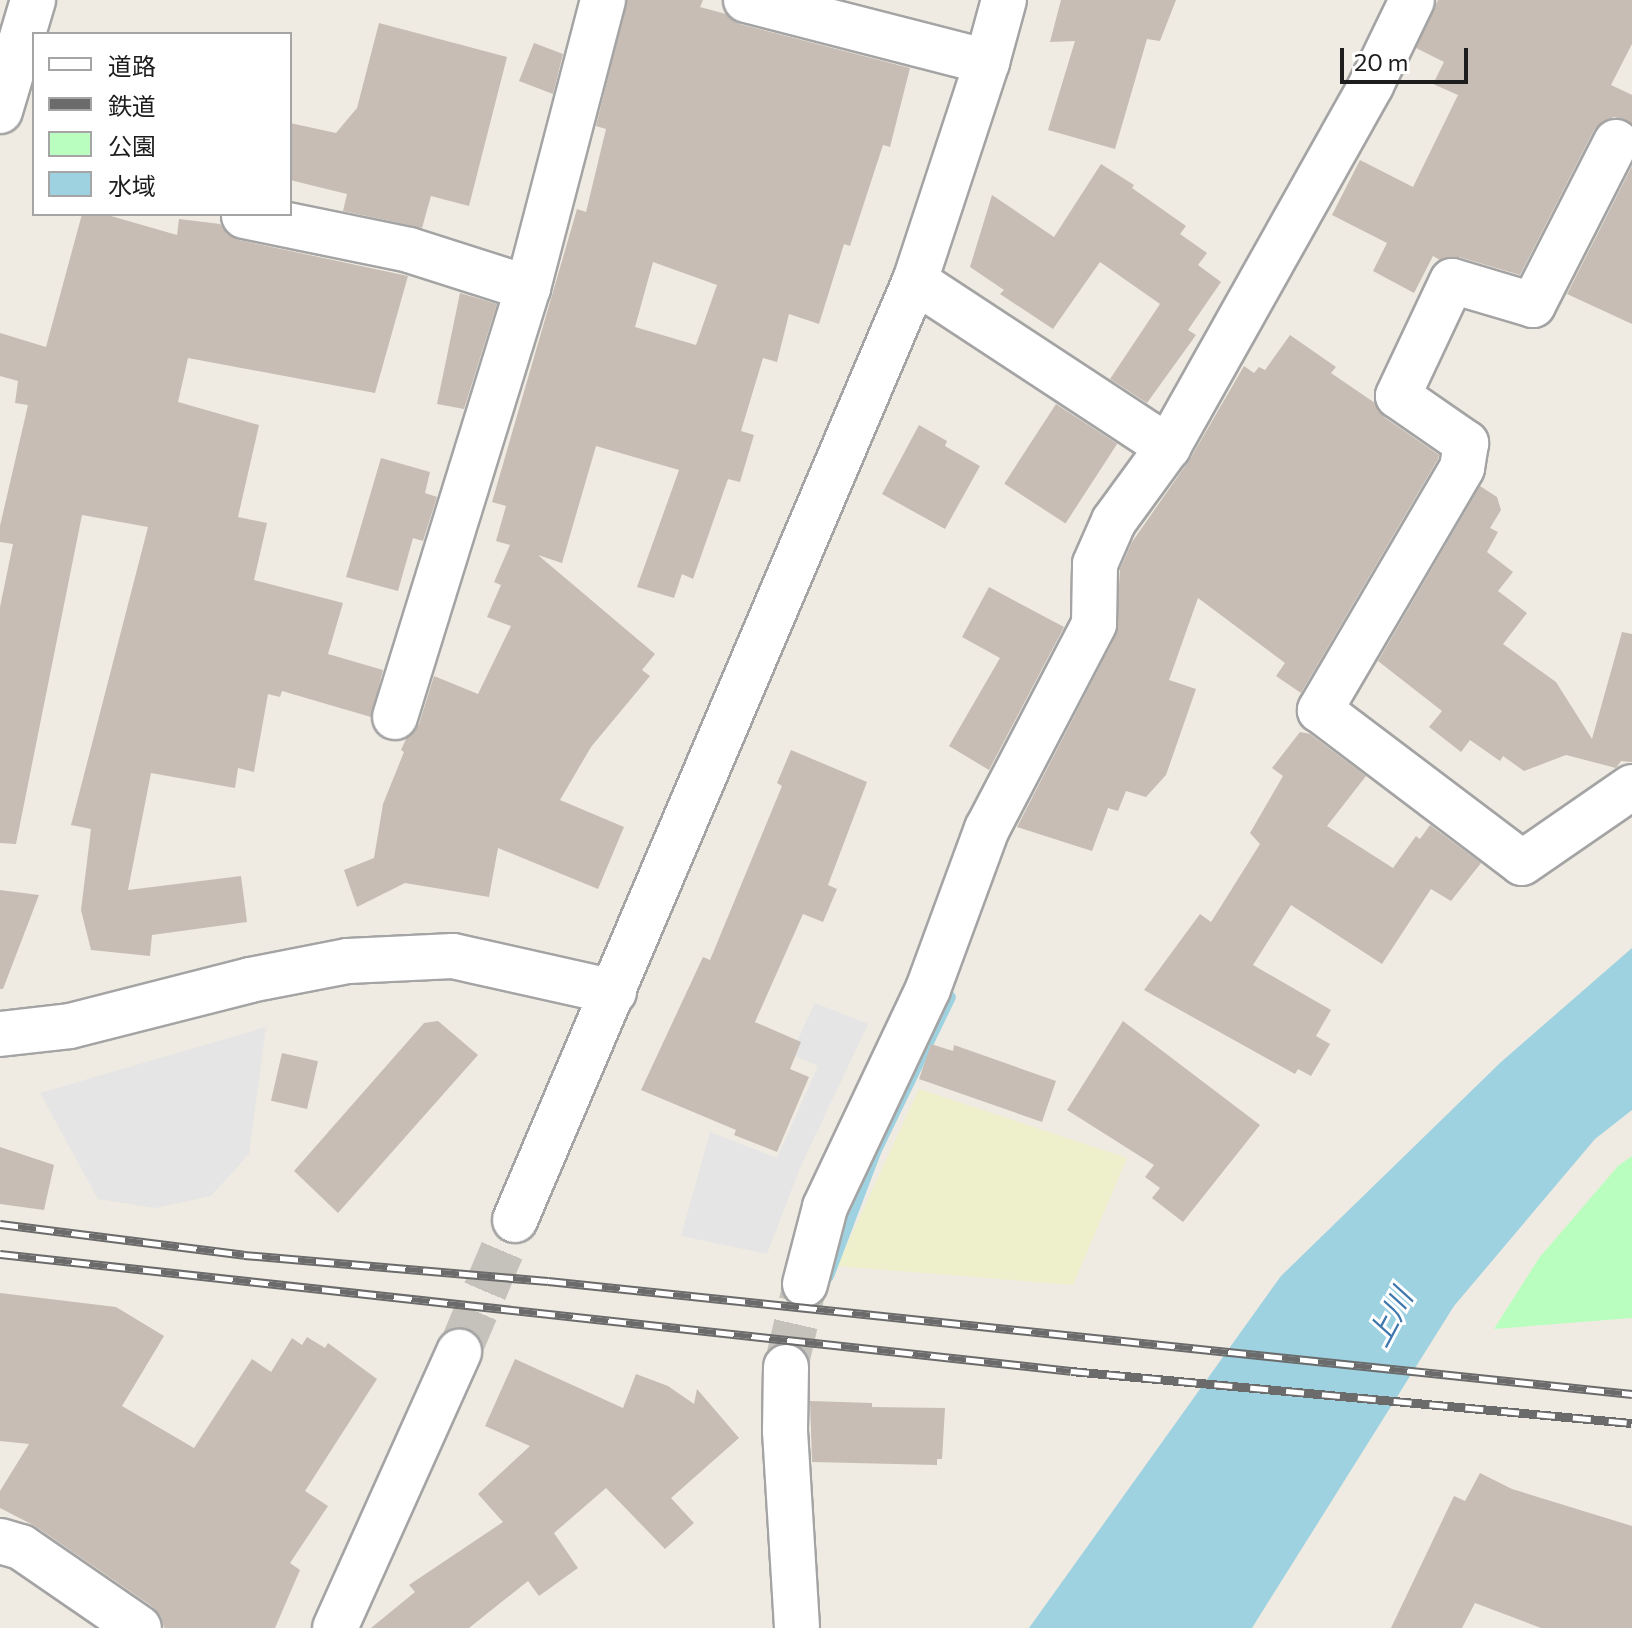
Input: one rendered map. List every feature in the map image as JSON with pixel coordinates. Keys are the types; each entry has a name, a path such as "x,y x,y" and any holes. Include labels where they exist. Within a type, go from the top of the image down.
{"street":[{"path":"0,111 33,0"},
{"path":"395,717 528,288 603,0"},
{"path":"746,0 987,62"},
{"path":"515,1220 915,281 987,62 1004,0"},
{"path":"805,1284 825,1207 928,989 987,829 1094,624 1095,564 1114,521 1168,447 1363,98 1412,0"},
{"path":"1616,142 1533,305 1452,281 1398,396 1466,443 1462,468 1320,710 1522,863 1632,787"},
{"path":"244,216 409,250 528,288"},
{"path":"915,281 1168,447"},
{"path":"0,1034 70,1026 250,980 348,961 453,956 614,992"},
{"path":"335,1628 459,1352"},
{"path":"786,1367 785,1431 797,1628"},
{"path":"0,1541 21,1547 139,1628"}],"green space":[{"path":"919,1089 1127,1158 1073,1285 837,1266"},
{"path":"1632,1156 1632,1318 1494,1329 1539,1258 1618,1166"}],"shaded area":[{"path":"815,1003 868,1024 800,1168 767,1254 681,1236 710,1132 777,1158 818,1066 791,1054"},
{"path":"266,1027 249,1154 211,1196 155,1208 98,1199 40,1093"}],"water":[{"name":"上川","path":"1632,948 1632,1110 1595,1139 1454,1306 1252,1628 1029,1628 1281,1276 1501,1062"}],"building":[{"path":"627,0 703,0 700,7 726,14 740,24 910,68 890,147 883,145 850,246 844,244 819,324 789,314 777,362 763,358 741,431 754,435 740,482 728,479 693,579 682,574 674,598 637,587 679,470 596,446 562,563 538,555 655,654 642,670 650,676 591,747 560,800 624,827 598,889 498,848 489,897 405,883 357,907 344,870 374,858 383,804 404,752 401,750 419,724 434,676 478,694 511,626 487,617 501,585 494,582 510,545 496,541 506,506 492,502 577,209 586,212 606,129 596,126","holes":["653,262 717,285 696,345 635,327"]},
{"path":"1061,0 1176,0 1160,41 1147,39 1115,149 1048,130 1075,41 1050,42"},
{"path":"1438,0 1632,0 1632,44 1611,85 1632,95 1632,124 1614,117 1594,130 1520,275 1459,257 1440,260 1433,256 1414,293 1373,271 1387,243 1332,215 1360,160 1413,187 1458,95 1433,84 1444,62 1416,48"},
{"path":"379,23 507,57 469,206 431,196 422,228 343,211 347,194 292,180 292,123 336,133 357,108"},
{"path":"534,43 563,54 553,94 519,81"},
{"path":"1101,164 1134,185 1132,188 1186,226 1180,234 1207,253 1198,265 1221,282 1188,330 1196,335 1147,403 1110,379 1160,304 1100,262 1053,329 1000,294 1004,290 970,267 992,195 1054,237"},
{"path":"1632,166 1632,324 1567,294"},
{"path":"81,216 111,216 177,235 179,219 220,224 227,234 239,240 408,276 375,393 188,358 178,402 259,425 238,517 267,523 254,580 343,603 328,654 383,670 371,717 282,691 280,697 268,694 254,772 238,768 235,788 151,773 128,890 241,876 247,922 152,935 150,956 91,950 81,910 91,829 71,825 148,527 82,515 16,844 0,843 0,607 13,544 0,542 0,526 28,405 15,403 18,381 0,376 0,333 46,347"},
{"path":"460,293 497,304 464,409 437,404"},
{"path":"1290,335 1336,367 1331,373 1375,403 1384,417 1439,455 1438,459 1301,693 1276,676 1285,663 1198,598 1169,680 1196,689 1166,775 1146,797 1126,791 1118,811 1108,808 1092,851 1017,827 1116,635 1120,569 1132,542 1190,459 1244,366 1254,373 1259,367 1265,370"},
{"path":"1056,404 1117,444 1065,523 1004,484"},
{"path":"919,425 947,441 945,446 980,466 945,529 882,494"},
{"path":"381,458 430,472 425,493 437,497 423,541 413,538 398,591 346,577"},
{"path":"1480,486 1497,497 1501,510 1490,528 1498,532 1487,552 1513,572 1498,591 1527,613 1503,644 1556,682 1592,739 1622,632 1632,634 1632,762 1621,761 1616,768 1566,755 1524,771 1503,756 1500,761 1470,740 1461,752 1429,727 1442,711 1378,661"},
{"path":"989,587 1064,627 989,770 949,746 1000,658 962,637"},
{"path":"1300,732 1310,734 1366,776 1327,826 1393,868 1416,836 1420,839 1430,825 1481,863 1451,901 1431,889 1382,964 1291,905 1253,965 1331,1010 1316,1036 1330,1044 1311,1076 1298,1069 1295,1074 1144,990 1200,914 1211,922 1260,844 1250,833 1283,776 1272,768"},
{"path":"791,750 867,782 828,885 837,889 823,922 803,914 755,1022 801,1042 790,1069 809,1077 777,1152 734,1135 736,1130 641,1090 703,957 710,960 782,786 777,783"},
{"path":"0,890 39,895 3,989 0,989"},
{"path":"438,1021 478,1055 338,1213 294,1171 424,1023"},
{"path":"1123,1021 1260,1125 1183,1222 1152,1198 1160,1188 1145,1177 1154,1165 1067,1110"},
{"path":"931,1044 953,1051 954,1045 1056,1081 1042,1122 919,1079"},
{"path":"282,1053 318,1061 307,1109 271,1101"},
{"path":"0,1147 54,1165 44,1210 0,1204"},
{"path":"0,1293 116,1307 164,1336 122,1406 194,1448 252,1359 271,1372 292,1338 302,1345 307,1337 325,1348 328,1343 377,1379 305,1491 328,1506 290,1563 300,1570 275,1628 164,1628 161,1617 153,1607 35,1526 0,1508 0,1491 29,1444 0,1441"},
{"path":"515,1359 623,1408 636,1374 668,1386 694,1404 697,1389 739,1438 671,1498 694,1523 665,1549 606,1488 554,1533 578,1568 539,1596 528,1581 469,1628 371,1628 415,1592 409,1585 503,1522 478,1494 530,1446 485,1426"},
{"path":"810,1401 872,1403 872,1407 945,1408 942,1459 937,1459 937,1465 812,1462"},
{"path":"1480,1473 1512,1489 1632,1526 1632,1628 1541,1628 1475,1603 1462,1628 1391,1628 1454,1496 1465,1501"}],"waterway":[{"path":"828,1276 875,1152 950,997"}],"tunnel":[{"path":"459,1352 515,1220"},
{"path":"786,1367 805,1284"}],"railway":[{"path":"0,1224 244,1255 548,1281 1632,1394"},
{"path":"0,1254 1071,1371 1632,1423"}]}
